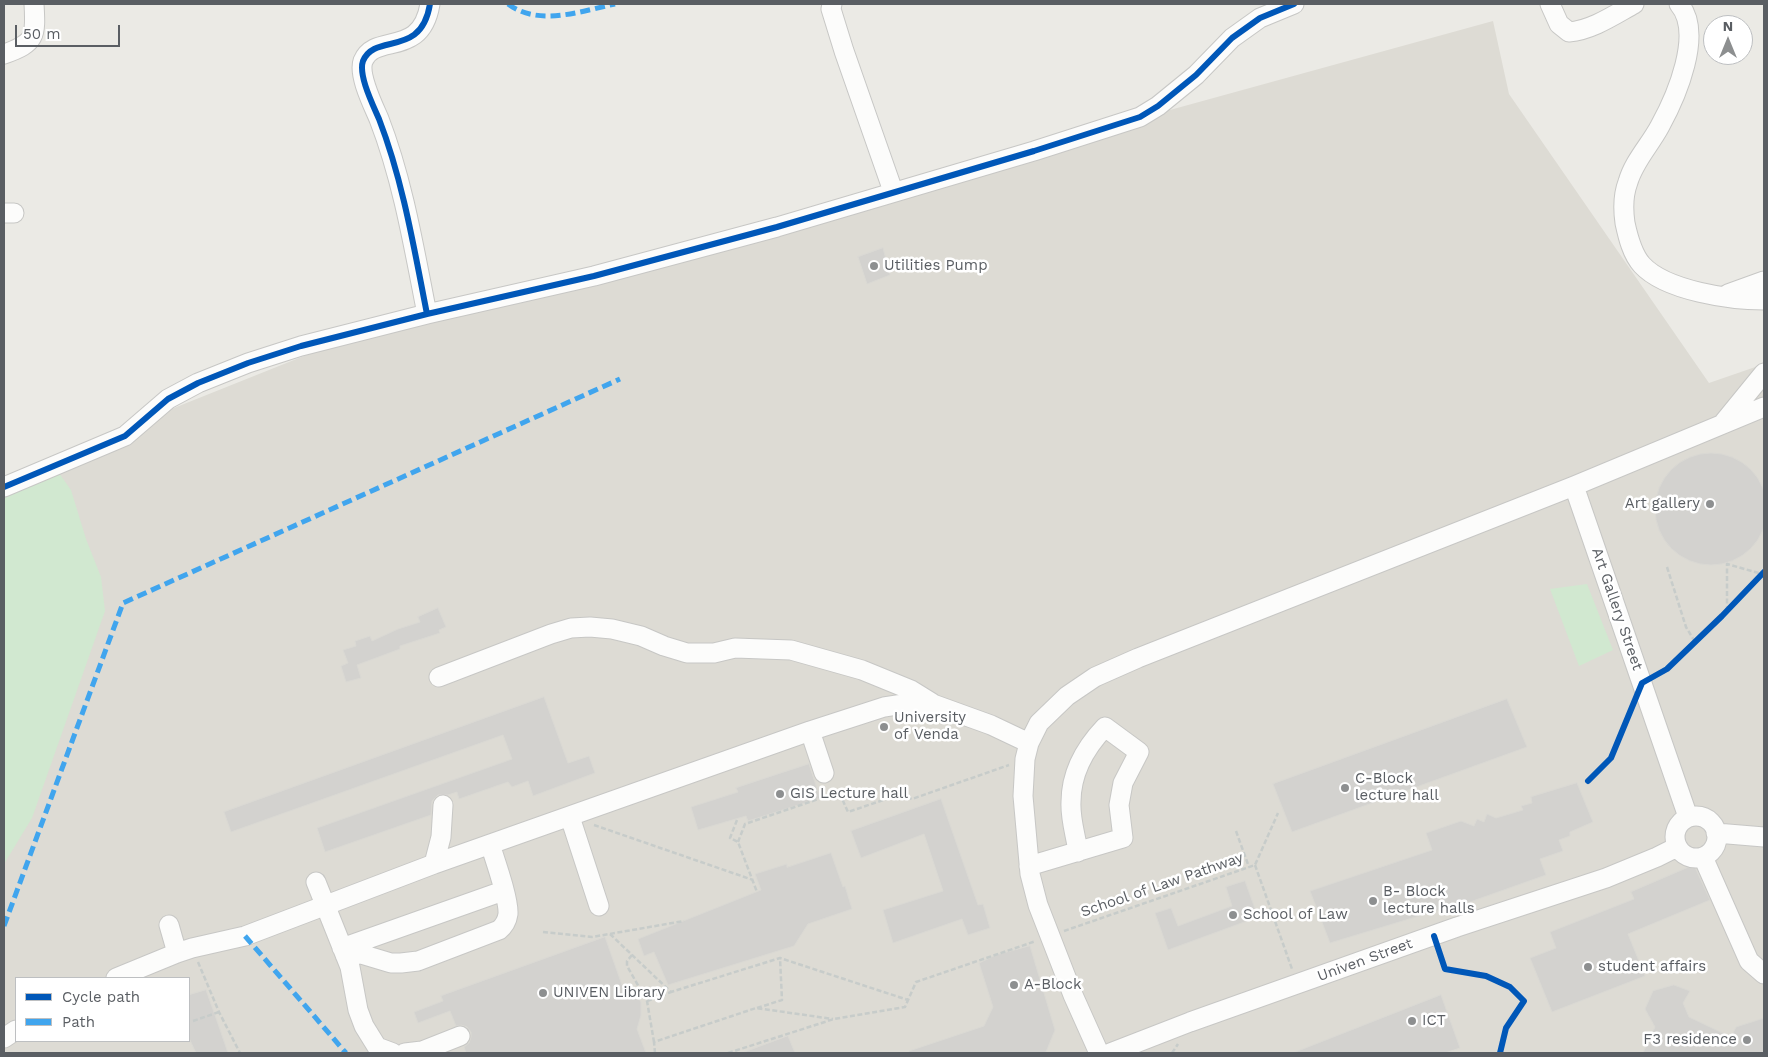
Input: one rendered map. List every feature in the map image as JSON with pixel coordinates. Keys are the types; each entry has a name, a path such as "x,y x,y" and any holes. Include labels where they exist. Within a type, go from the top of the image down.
{"street":[{"path":"4,54 28,43 33,34 35,20 34,4"},
{"path":"427,314 400,184 368,92 363,75 362,62 367,54 376,49 414,36 421,29 427,18 430,4"},
{"path":"832,4 831,9 844,51 893,191"},
{"path":"4,487 125,436 168,399 198,383 248,363 301,346 427,314 594,276 776,227 1034,151 1140,117 1158,106 1196,75 1232,38 1260,18 1294,4"},
{"path":"1550,4 1559,24 1569,32 1580,31 1634,4"},
{"path":"1679,4 1685,12 1687,27 1689,44 1686,62 1677,90 1660,126 1639,158 1628,181 1624,200 1628,240 1642,265 1663,280 1721,297 1764,300"},
{"path":"1721,297 1764,282"},
{"path":"1723,424 1764,373"},
{"path":"1099,1053 1073,995 1038,905 1029,866 1023,796 1027,751 1039,723 1067,696 1095,677 1138,658 1574,486 1764,407"},
{"name":"Art Gallery Street","path":"1574,486 1688,817"},
{"path":"439,677 571,628 612,629 641,636 687,653 714,653 735,648 791,650 870,673 911,690 933,704 991,725 1027,751"},
{"path":"119,977 185,951 245,936 434,864 810,731 884,707 910,703 933,704"},
{"path":"1029,866 1078,852 1123,838 1119,805 1123,783 1139,752 1105,727 1091,743 1074,775 1070,804 1078,852"},
{"path":"810,731 824,773"},
{"path":"434,864 441,837 443,805"},
{"path":"570,817 599,906"},
{"path":"1688,817 1706,819 1714,827 1716,833 1715,844 1708,854 1703,857 1691,858 1685,856 1677,847 1675,841 1676,830 1679,824 1688,817"},
{"path":"1716,833 1764,837"},
{"path":"344,952 361,954 401,964 418,961 504,926 508,912 504,891 490,844"},
{"name":"Univen Street","path":"1110,1053 1190,1022 1457,927 1606,878 1677,847"},
{"path":"1703,857 1749,961 1764,974"},
{"path":"316,882 350,967 358,1010 364,1026 377,1047 393,1053"},
{"path":"344,952 504,891"},
{"path":"168,925 185,951"},
{"path":"4,1038 15,1031"},
{"path":"404,1053 422,1051 460,1036"}],"path":[{"path":"1724,614 1727,564 1763,573"},
{"path":"1667,567 1686,627 1695,642"},
{"path":"1756,580 1763,573"},
{"path":"1724,614 1733,605"},
{"path":"1688,649 1702,636"},
{"path":"738,842 745,824 840,792 848,812 898,795 912,799 1027,751"},
{"path":"570,817 753,880"},
{"path":"737,820 730,838 738,842 757,892"},
{"path":"1236,831 1249,867"},
{"path":"1255,865 1298,984"},
{"path":"543,932 592,937 684,921"},
{"path":"610,934 671,992"},
{"path":"185,951 240,1053"},
{"path":"632,955 627,961 627,966 648,1001 655,1053"},
{"path":"648,1001 780,958 908,1000 905,1007 834,1019 728,1053"},
{"path":"654,1042 782,1000 780,958"},
{"path":"756,1008 834,1019"},
{"path":"193,1021 218,1012"}],"shaded area":[{"name":"University of Venda","path":"1493,21 1509,94 1709,383 1764,364 1764,1053 4,1053 4,476 364,332"}],"green space":[{"path":"54,466 71,490 86,539 101,577 105,611 32,818 4,864 4,486"},
{"path":"1587,584 1613,650 1579,666 1550,589"}],"building":[{"name":"Utilities Pump","path":"883,248 890,275 867,284 858,257"},
{"name":"Art gallery","path":"1711,453 1732,457 1751,469 1763,488 1767,509 1763,530 1751,549 1732,561 1711,565 1690,561 1671,549 1659,530 1655,509 1659,488 1671,469 1690,457"},
{"path":"438,608 446,627 439,630 440,633 400,646 400,649 357,665 361,678 346,682 341,666 348,663 343,650 356,646 355,641 370,636 372,641 398,629 420,622 418,617"},
{"path":"544,697 568,763 589,756 595,773 533,796 528,781 512,787 508,782 459,799 457,792 448,795 438,795 432,801 431,815 325,852 317,828 512,759 503,735 231,832 224,812"},
{"path":"1507,699 1527,747 1292,832 1273,784"},
{"path":"809,764 820,798 748,821 746,816 698,830 691,807 738,792 736,788"},
{"path":"1577,783 1593,822 1570,832 1570,836 1559,840 1563,851 1540,859 1546,875 1453,908 1452,906 1330,943 1310,891 1432,850 1426,833 1461,821 1474,826 1477,819 1484,822 1487,814 1496,818 1523,810 1521,806 1532,803 1531,797"},
{"path":"941,799 978,905 983,904 990,928 968,935 962,919 893,943 883,910 943,891 924,834 861,858 851,831"},
{"path":"831,853 843,887 845,886 852,909 808,924 794,946 668,985 654,952 644,956 638,939 761,890 755,874 787,864 787,867"},
{"name":"student affairs","path":"1694,865 1710,900 1628,934 1645,976 1552,1012 1530,958 1556,948 1550,932 1634,899 1631,892"},
{"name":"School of Law","path":"1245,881 1258,917 1168,950 1155,913 1171,908 1178,926 1232,906 1226,887"},
{"name":"UNIVEN Library","path":"605,937 622,985 632,989 641,1002 641,1015 637,1029 646,1053 466,1053 464,1047 469,1043 471,1032 467,1027 456,1026 450,1011 418,1023 414,1012 443,1001 441,996"},
{"name":"A-Block","path":"1030,946 1055,1030 1046,1052 909,1053 909,1051 984,1026 993,1007 979,963 996,955"},
{"path":"1674,985 1690,991 1683,1003 1689,1017 1731,1037 1736,1027 1764,1018 1764,1053 1643,1053 1655,1027 1645,1009 1653,991"},
{"path":"206,990 228,1053 196,1053 190,1040 190,995"},
{"name":"ICT","path":"1441,995 1460,1048 1445,1053 1293,1053"},
{"path":"788,1036 795,1053 745,1052"}],"marked path":[{"path":"508,4 520,11 533,15 547,16 574,13 615,4"},
{"path":"4,926 123,603 620,379"},
{"path":"245,936 346,1053"}],"cycle path":[{"path":"427,314 395,166 367,90 362,67 363,61 369,52 408,39 417,32 425,21 430,4"},
{"path":"4,487 125,436 168,399 198,383 248,363 301,346 427,314 594,276 777,227 1034,151 1140,117 1158,106 1196,75 1232,38 1260,18 1294,4"},
{"path":"1588,781 1611,758 1642,683 1667,669 1764,572"},
{"path":"1434,936 1445,969 1486,976 1510,987 1524,1001 1506,1028 1500,1053"}],"place":[{"name":"Utilities Pump","path":"874,266"},
{"name":"Art gallery","path":"1710,504"},
{"name":"University of Venda","path":"884,727"},
{"name":"C-Block lecture hall","path":"1345,788"},
{"name":"GIS Lecture hall","path":"780,794"},
{"name":"B- Block lecture halls","path":"1373,901"},
{"name":"School of Law","path":"1233,915"},
{"name":"student affairs","path":"1588,967"},
{"name":"A-Block","path":"1014,985"},
{"name":"UNIVEN Library","path":"543,993"},
{"name":"ICT","path":"1412,1021"},
{"name":"F3 residence","path":"1747,1040"}]}
